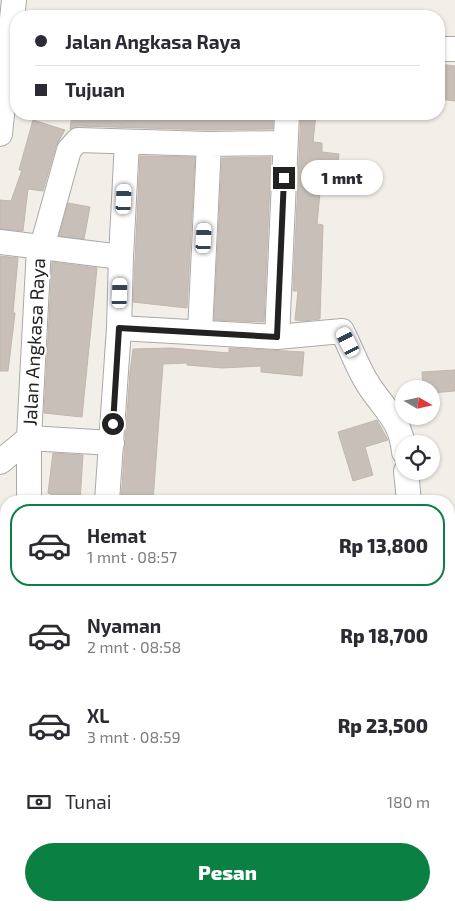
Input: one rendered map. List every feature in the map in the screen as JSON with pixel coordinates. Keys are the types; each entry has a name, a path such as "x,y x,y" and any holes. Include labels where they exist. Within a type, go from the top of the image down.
{"street":[{"path":"0,134 9,12"},
{"path":"277,337 286,120"},
{"path":"40,247 73,143 78,140 209,144 284,143"},
{"path":"108,495 119,328 127,142"},
{"path":"200,332 209,144"},
{"name":"Jalan Angkasa Raya","path":"0,242 121,257"},
{"name":"Jalan Angkasa Raya","path":"29,495 29,438 40,247"},
{"path":"119,328 277,337 342,331 372,390 394,416 401,435"},
{"path":"29,438 112,443"},
{"name":"Jalan Angkasa Raya","path":"0,462 29,438"},
{"path":"407,480 408,495"}],"building":[{"path":"445,65 455,66 455,101 445,100"},
{"path":"33,120 65,130 56,146 43,191 28,189 23,231 0,229 0,200 11,201 22,170 19,170"},
{"path":"71,120 273,120 273,129 209,130 78,126 70,129"},
{"path":"301,120 315,120 313,142 322,143 322,152 339,154 336,183 321,182 317,224 323,225 320,319 295,320 298,291 293,291"},
{"path":"140,156 195,157 187,308 133,302"},
{"path":"271,157 264,322 214,320 222,158"},
{"path":"68,203 90,207 84,239 59,236"},
{"path":"0,256 18,258 13,313 15,313 8,371 0,371"},
{"path":"52,262 97,268 82,417 44,413"},
{"path":"171,348 229,353 229,348 304,352 302,376 261,372 261,366 222,368 187,365 187,363 163,364 153,495 121,495 133,349"},
{"path":"455,370 455,391 440,392 440,380 422,380 422,372"},
{"path":"377,420 388,440 365,447 373,475 353,481 338,432"},
{"path":"53,453 83,455 80,495 51,495 48,493"}],"route":[{"path":"113,424 119,328 277,337 284,178"}]}
